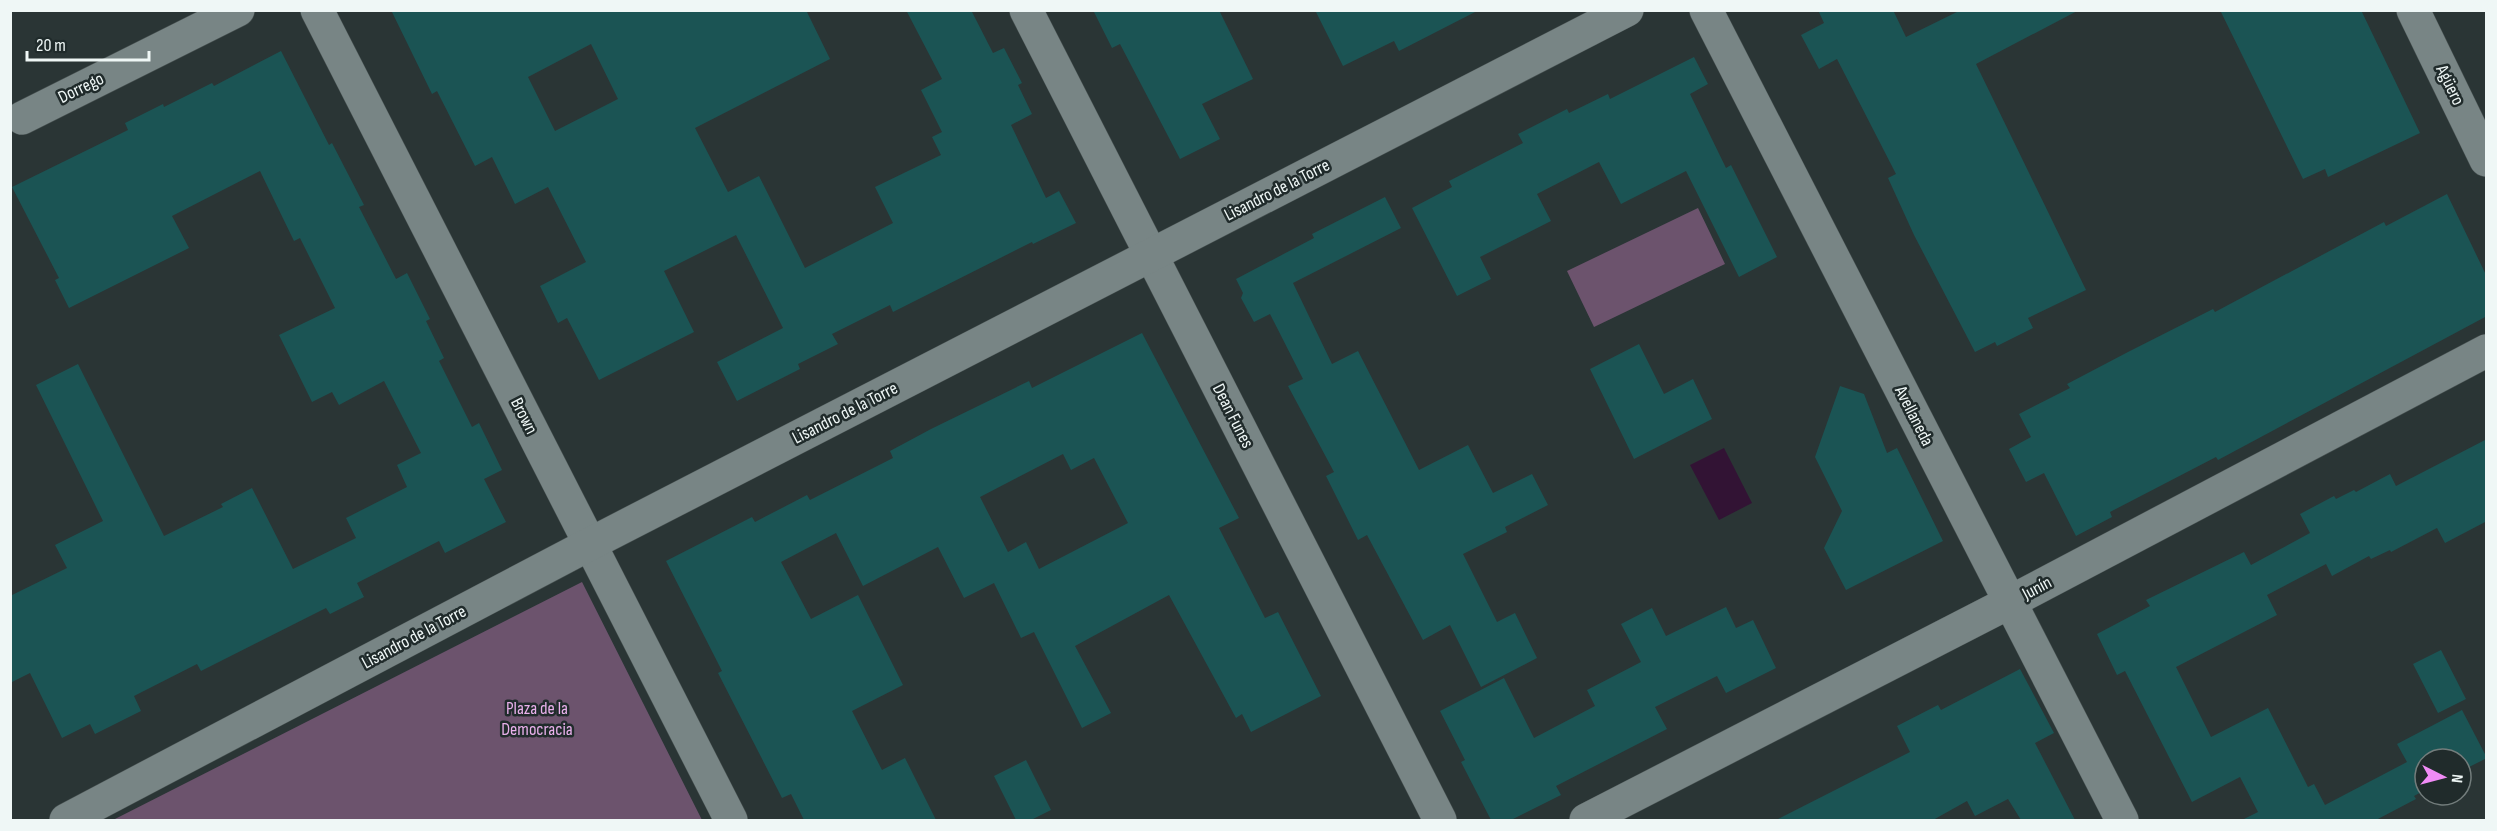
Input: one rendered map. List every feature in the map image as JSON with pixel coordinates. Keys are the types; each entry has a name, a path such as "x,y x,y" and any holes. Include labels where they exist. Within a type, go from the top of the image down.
{"street":[{"name":"Dorrego","path":"21,118 238,10"},
{"name":"Brown","path":"317,10 731,820"},
{"name":"Dean Funes","path":"1026,10 1440,820"},
{"name":"Lisandro de la Torre","path":"66,820 590,544 1627,10"},
{"name":"Avellaneda","path":"1706,10 2122,820"},
{"name":"Agüero","path":"2413,10 2487,160"},
{"name":"Junín","path":"1586,820 2010,603 2487,351"}],"green space":[{"path":"1698,208 1725,264 1594,327 1567,271"},
{"name":"Plaza de la Democracia","path":"582,582 702,820 113,820"}],"shaded area":[{"path":"1724,448 1752,503 1719,520 1690,465"}],"building":[{"path":"391,10 806,10 830,59 695,128 728,192 759,176 805,268 893,223 875,187 941,155 932,137 942,132 921,90 942,79 906,10 971,10 993,53 1004,48 1022,83 1018,85 1032,114 1011,125 1046,198 1059,191 1076,223 1033,244 1032,242 893,312 890,305 832,334 838,344 798,364 800,369 737,401 717,362 783,328 736,235 664,271 694,332 599,380 567,318 558,323 540,286 586,262 548,187 515,204 492,157 475,166 437,91 432,94","holes":["591,44 618,99 555,131 528,77"]},
{"path":"1093,10 1219,10 1253,79 1202,104 1220,139 1180,159 1120,44 1112,48"},
{"path":"1315,10 1479,10 1399,51 1394,41 1343,66"},
{"path":"1818,10 1893,10 1906,37 1961,10 2079,10 1976,64 2086,290 2028,318 2033,328 1997,346 1995,342 1975,352 1914,235 1888,178 1896,174 1837,59 1819,69 1801,35 1824,23"},
{"path":"2220,10 2361,10 2420,133 2328,177 2325,169 2303,179"},
{"path":"281,51 329,145 332,143 364,205 359,207 396,279 407,273 430,319 426,321 444,358 439,361 472,427 479,423 502,470 484,479 506,522 445,553 439,541 357,583 364,597 330,614 326,608 201,671 197,664 134,696 141,711 95,734 90,724 62,738 30,673 10,683 10,596 67,568 55,545 103,521 36,385 78,364 164,536 223,507 221,504 252,488 293,569 356,538 346,518 407,487 397,465 421,453 384,381 339,405 332,392 312,402 279,335 335,308 300,238 294,241 260,171 172,216 189,248 69,308 55,280 59,278 12,187 128,130 125,123 212,83 214,86"},
{"path":"1694,57 1708,84 1690,94 1726,168 1731,165 1777,257 1739,277 1686,171 1621,204 1599,162 1537,194 1551,221 1480,257 1491,279 1457,296 1412,208 1452,187 1449,181 1523,143 1518,134 1567,109 1569,113 1608,94 1610,99"},
{"path":"2447,194 2487,277 2487,316 2218,460 2216,457 2110,512 2112,517 2076,536 2044,473 2026,482 2009,449 2031,437 2019,414 2070,388 2067,384 2128,352 2213,309 2215,312 2384,222 2386,226"},
{"path":"1385,197 1401,228 1293,283 1332,364 1358,351 1419,470 1468,445 1493,493 1532,474 1548,505 1505,527 1507,532 1463,554 1497,622 1515,613 1537,658 1481,687 1450,625 1423,640 1367,535 1358,540 1326,476 1334,472 1288,386 1303,379 1270,314 1254,322 1241,298 1243,293 1236,279 1314,238 1312,234"},
{"path":"1142,333 1239,518 1219,528 1265,618 1278,612 1321,696 1251,732 1242,714 1236,718 1169,595 1075,646 1111,713 1082,728 1034,632 1021,638 994,583 964,598 938,547 863,586 836,533 781,562 811,619 858,595 903,685 852,711 882,770 905,758 936,820 804,820 791,794 782,798 718,673 722,671 666,561 752,517 755,522 807,495 810,500 893,458 890,451 1029,381 1032,388","holes":["1063,454 1071,470 1094,458 1128,523 1039,569 1026,542 1008,552 980,497"]},
{"path":"1639,344 1664,394 1693,379 1712,419 1634,459 1590,369"},
{"path":"1840,386 1864,394 1887,453 1897,448 1943,541 1846,590 1824,548 1842,511 1815,457"},
{"path":"2487,439 2487,521 2445,543 2437,528 2391,552 2390,550 2371,559 2369,556 2332,576 2326,564 2267,595 2277,615 2176,667 2211,737 2268,708 2308,787 2314,784 2325,805 2407,762 2397,744 2462,710 2487,758 2473,765 2473,747 2413,747 2413,801 2376,820 2242,820 2258,812 2240,777 2192,802 2125,671 2117,675 2097,634 2150,606 2146,600 2244,552 2251,565 2310,533 2300,514 2334,496 2336,499 2354,490 2356,492 2390,474 2396,486"},
{"path":"1726,607 1736,628 1753,620 1776,668 1726,693 1717,676 1655,707 1667,729 1556,786 1561,795 1511,820 1491,820 1461,762 1465,760 1440,711 1504,678 1534,738 1595,706 1587,690 1641,662 1621,624 1652,608 1666,636"},
{"path":"2441,650 2466,699 2438,713 2413,664"},
{"path":"2020,669 2054,733 2035,743 2075,820 2021,820 2008,799 1975,816 1967,801 1933,820 1776,820 1910,752 1897,726 1938,705 1941,710"},
{"path":"1026,760 1051,810 1031,820 1016,820 994,776"}]}
